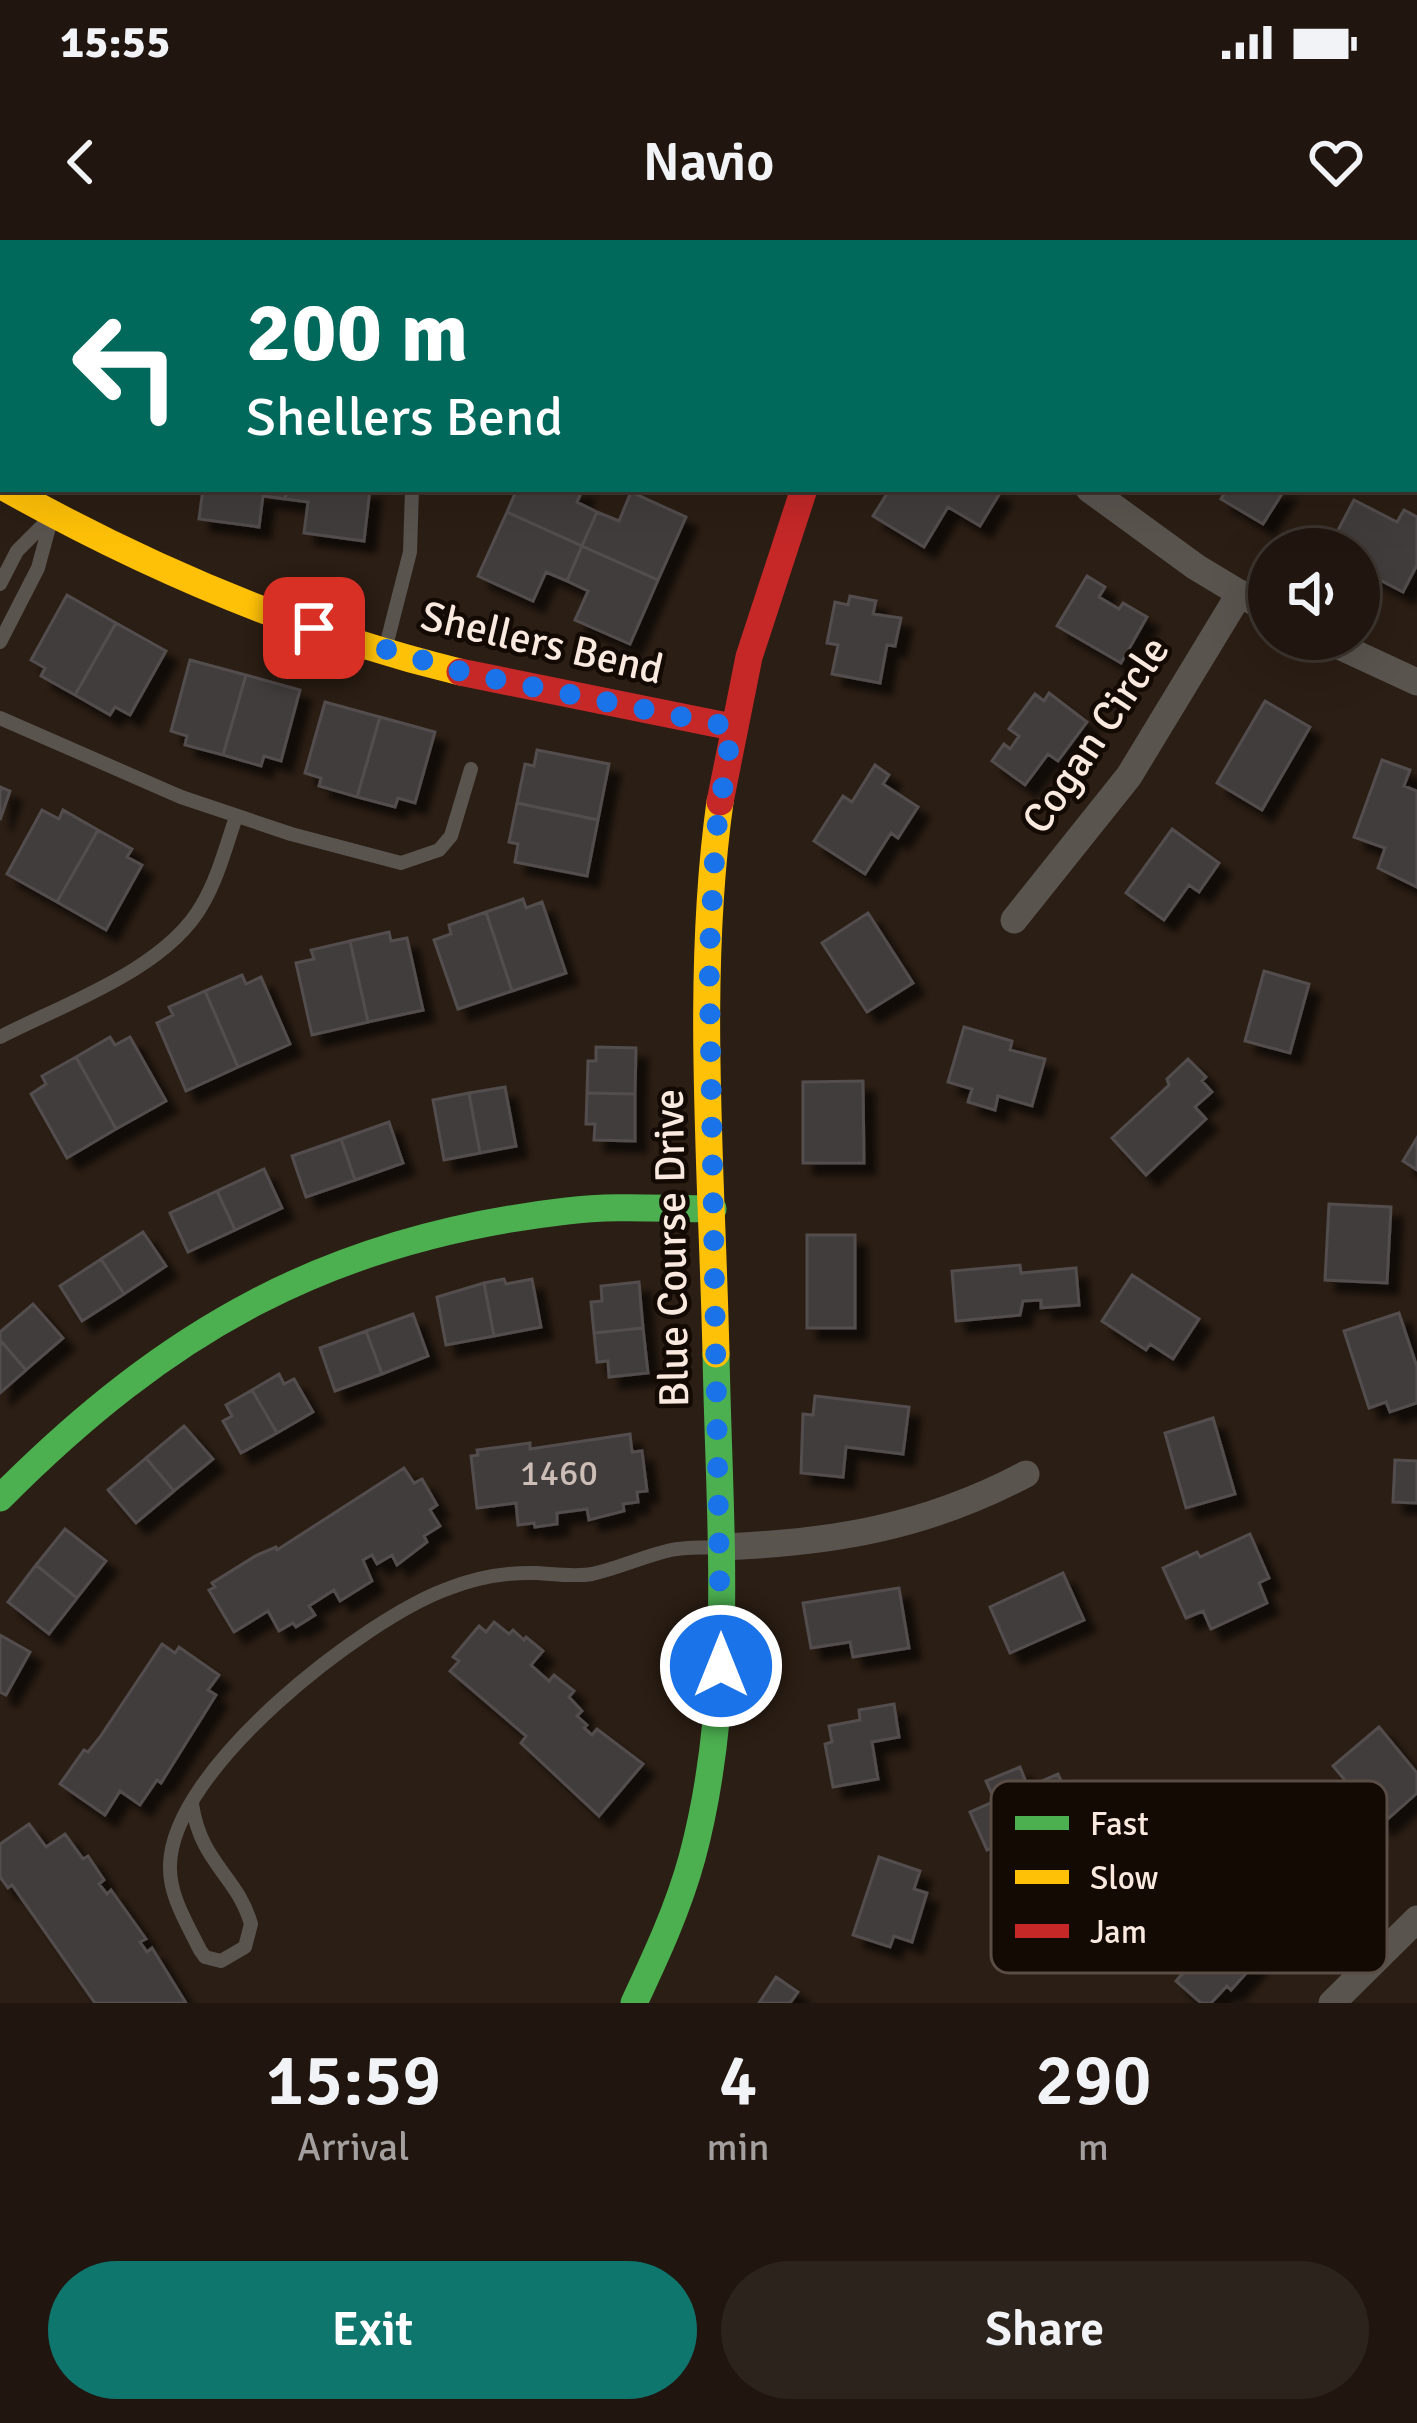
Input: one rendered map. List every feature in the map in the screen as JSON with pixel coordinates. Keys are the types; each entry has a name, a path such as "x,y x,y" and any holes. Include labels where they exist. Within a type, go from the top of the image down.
{"street":[{"name":"Shellers Bend","path":"12,492 156,568 385,651 470,674 732,727"},
{"name":"Blue Course Drive","path":"634,2003 683,1891 711,1779 719,1706 720,1547 711,890 732,727 772,569 803,492"},
{"path":"1093,492 1196,567 1248,598"},
{"name":"Cogan Circle","path":"1014,920 1129,776 1240,593"},
{"path":"1369,660 1417,682"},
{"path":"0,1498 46,1448 125,1381 210,1322 304,1276 379,1249 487,1221 573,1210 713,1209"},
{"path":"720,1547 819,1542 883,1530 954,1508 1026,1474"},
{"path":"1387,1949 1417,1919"},
{"path":"1332,2003 1362,1973"}],"lane":[{"path":"385,651 410,552 412,492"},
{"path":"0,584 17,551 52,515"},
{"path":"0,642 38,568 52,515"},
{"path":"0,718 89,760 236,817 401,863 440,850 451,836 471,769"},
{"path":"0,1037 146,962 174,942 204,903 236,817"},
{"path":"192,1804 202,1846 235,1889 251,1924 245,1947 221,1960 200,1951 172,1883 174,1844 192,1804 246,1731 296,1686 365,1634 444,1590 504,1574 588,1575 669,1550 720,1547"}],"building":[{"path":"203,492 286,492 285,499 263,496 259,527 199,519"},
{"path":"286,492 370,492 364,541 304,533 308,502 285,499"},
{"path":"516,492 582,492 577,502 597,512 582,546 507,512"},
{"path":"631,492 686,517 658,580 582,546 597,512 619,521"},
{"path":"888,492 1000,493 980,526 948,507 924,547 873,516"},
{"path":"1225,492 1283,492 1263,524 1221,499"},
{"path":"1354,500 1397,522 1404,510 1417,517 1417,565 1403,592 1380,580 1380,528 1339,528"},
{"path":"507,512 582,546 567,581 546,572 533,601 478,576"},
{"path":"582,546 658,580 630,644 575,620 588,591 567,581"},
{"path":"1087,576 1105,587 1099,597 1119,609 1123,603 1147,617 1121,663 1057,626"},
{"path":"67,595 116,623 75,695 41,676 45,668 31,660"},
{"path":"850,596 876,601 873,614 901,618 895,646 887,645 880,683 832,674 838,645 827,643 835,602 848,605"},
{"path":"116,623 166,651 130,715 115,707 110,715 75,695"},
{"path":"190,660 246,675 223,755 185,745 187,736 171,731"},
{"path":"246,675 300,690 281,761 264,756 261,766 223,755"},
{"path":"1049,693 1087,722 1058,761 1048,754 1025,785 992,761 1004,744 1010,749 1019,736 1009,729 1035,694 1044,701"},
{"path":"1265,701 1310,727 1262,810 1217,783"},
{"path":"325,702 380,717 357,797 319,786 321,778 305,773"},
{"path":"380,717 435,732 415,803 398,798 395,807 357,797"},
{"path":"537,750 609,764 598,820 517,803 525,764 534,766"},
{"path":"1382,760 1410,770 1404,786 1417,791 1417,887 1378,868 1385,848 1354,837"},
{"path":"875,765 889,775 883,784 918,807 898,838 891,833 865,874 814,841 843,796 852,802"},
{"path":"0,787 10,791 0,820"},
{"path":"517,803 598,820 587,876 515,862 518,844 509,842"},
{"path":"42,810 59,819 63,810 98,830 57,902 7,874"},
{"path":"1172,829 1219,863 1199,892 1189,885 1164,920 1126,893"},
{"path":"98,830 132,849 127,857 142,865 106,930 57,902"},
{"path":"523,899 526,908 542,902 566,973 512,991 486,912"},
{"path":"486,912 512,991 458,1009 434,940 451,934 449,925"},
{"path":"868,913 913,983 867,1012 822,943"},
{"path":"389,932 391,941 407,938 423,1010 368,1022 350,941"},
{"path":"350,941 368,1022 312,1035 296,963 314,959 311,950"},
{"path":"1264,971 1309,984 1290,1053 1245,1041"},
{"path":"242,975 246,984 261,977 290,1044 238,1067 205,991"},
{"path":"205,991 238,1067 186,1091 157,1023 173,1015 169,1007"},
{"path":"964,1027 1012,1041 1010,1050 1045,1059 1032,1106 998,1096 995,1110 968,1102 972,1089 948,1082"},
{"path":"110,1037 115,1045 130,1037 166,1101 116,1129 76,1057"},
{"path":"596,1047 636,1048 635,1094 587,1093 588,1061 596,1061"},
{"path":"76,1057 116,1129 67,1158 31,1094 46,1084 42,1076"},
{"path":"1188,1059 1206,1077 1202,1081 1212,1092 1195,1107 1206,1119 1146,1175 1112,1138 1169,1085 1167,1079"},
{"path":"863,1081 864,1163 803,1163 803,1082"},
{"path":"505,1087 516,1146 480,1153 469,1093"},
{"path":"469,1093 480,1153 444,1160 433,1100"},
{"path":"587,1093 635,1094 635,1141 594,1140 595,1124 586,1124"},
{"path":"389,1122 403,1163 355,1180 341,1139"},
{"path":"1417,1138 1417,1170 1403,1161"},
{"path":"341,1139 355,1180 306,1197 292,1156"},
{"path":"264,1169 282,1208 235,1230 217,1191"},
{"path":"217,1191 235,1230 188,1252 170,1213"},
{"path":"1329,1204 1391,1207 1387,1283 1325,1280"},
{"path":"143,1232 166,1266 124,1294 101,1259"},
{"path":"807,1235 855,1235 855,1328 807,1328"},
{"path":"101,1259 124,1294 82,1321 60,1286"},
{"path":"1020,1265 1021,1273 1076,1268 1079,1305 1041,1308 1041,1300 1023,1301 1020,1315 956,1321 952,1271"},
{"path":"1132,1275 1199,1319 1173,1359 1150,1344 1146,1350 1102,1321"},
{"path":"504,1279 506,1284 532,1279 541,1327 494,1336 484,1283"},
{"path":"639,1282 643,1328 594,1333 591,1302 602,1301 601,1286"},
{"path":"484,1283 494,1336 446,1345 437,1297"},
{"path":"33,1304 63,1338 26,1370 0,1340 0,1332"},
{"path":"1399,1313 1417,1367 1417,1403 1390,1412 1386,1402 1369,1408 1344,1331"},
{"path":"413,1314 428,1356 382,1374 366,1331"},
{"path":"643,1328 648,1373 609,1377 608,1361 597,1362 594,1333"},
{"path":"366,1331 382,1374 335,1391 320,1348"},
{"path":"0,1340 26,1370 0,1393"},
{"path":"279,1374 284,1384 294,1379 313,1412 277,1433 252,1390"},
{"path":"252,1390 277,1433 241,1453 223,1421 232,1416 226,1405"},
{"path":"815,1396 909,1407 903,1454 846,1447 843,1477 801,1473 803,1414 813,1415"},
{"path":"1213,1418 1235,1494 1186,1508 1165,1433"},
{"path":"184,1426 213,1459 174,1491 146,1458"},
{"path":"630,1434 632,1452 642,1451 647,1491 637,1492 638,1502 623,1504 624,1511 589,1520 587,1509 557,1513 557,1524 535,1527 534,1523 518,1525 516,1503 477,1508 471,1456 478,1455 477,1450 530,1443 530,1449"},
{"path":"146,1458 174,1491 136,1523 108,1490"},
{"path":"1395,1460 1417,1461 1417,1503 1393,1502"},
{"path":"404,1468 414,1483 422,1479 437,1505 430,1510 440,1526 424,1536 427,1542 397,1565 392,1555 377,1564 372,1555 363,1560 372,1581 340,1601 334,1590 309,1606 315,1615 296,1627 293,1623 279,1631 268,1611 234,1632 209,1590 215,1587 212,1583 257,1555 277,1550"},
{"path":"65,1529 106,1561 77,1598 36,1565"},
{"path":"1250,1534 1269,1578 1259,1583 1267,1603 1211,1629 1203,1611 1186,1618 1163,1568"},
{"path":"36,1565 77,1598 49,1634 8,1602"},
{"path":"1063,1573 1084,1620 1010,1653 990,1607"},
{"path":"899,1588 909,1648 853,1657 850,1642 811,1648 803,1603"},
{"path":"494,1622 543,1651 531,1665 549,1681 554,1675 574,1691 569,1697 582,1711 577,1716 587,1725 584,1728 592,1735 597,1729 643,1764 599,1816 521,1743 526,1736 450,1671 459,1661 453,1657 479,1626 486,1632"},
{"path":"0,1635 30,1652 6,1695 0,1692"},
{"path":"162,1644 175,1653 179,1647 219,1675 208,1690 216,1695 161,1783 157,1780 140,1805 120,1791 105,1815 60,1784 84,1750 88,1752 100,1737"},
{"path":"894,1704 899,1737 872,1742 878,1779 833,1787 825,1744 832,1742 829,1726 860,1720 859,1710"},
{"path":"1379,1727 1417,1773 1417,1793 1387,1820 1387,1781 1346,1781 1333,1766"},
{"path":"1020,1767 1026,1781 991,1781 991,1792 986,1781"},
{"path":"991,1803 991,1848 987,1850 970,1812"},
{"path":"29,1824 46,1847 65,1834 83,1859 88,1856 104,1880 99,1884 107,1894 111,1890 146,1939 140,1942 147,1952 152,1948 186,2003 95,2003 12,1885 8,1888 0,1877 0,1844"},
{"path":"879,1857 920,1871 914,1889 927,1893 912,1942 894,1936 890,1947 853,1935"},
{"path":"1183,1973 1246,1973 1211,2003 1201,2003 1176,1981"},
{"path":"776,1977 798,1992 790,2003 759,2003"}],"traffic: fast":[{"path":"0,1498 126,1386 190,1340 327,1269 481,1224 585,1209 713,1209"},
{"path":"634,2003 692,1858 715,1734 722,1608 716,1354"}],"traffic: slow":[{"path":"13,492 116,546 228,596 342,638 460,672"},
{"path":"716,1354 707,1007 712,869 720,802"}],"traffic: jam":[{"path":"720,802 749,657 803,492"},
{"path":"460,672 732,727"}],"route":[{"path":"314,628 470,674 732,727 716,833 709,958 721,1666"}]}
